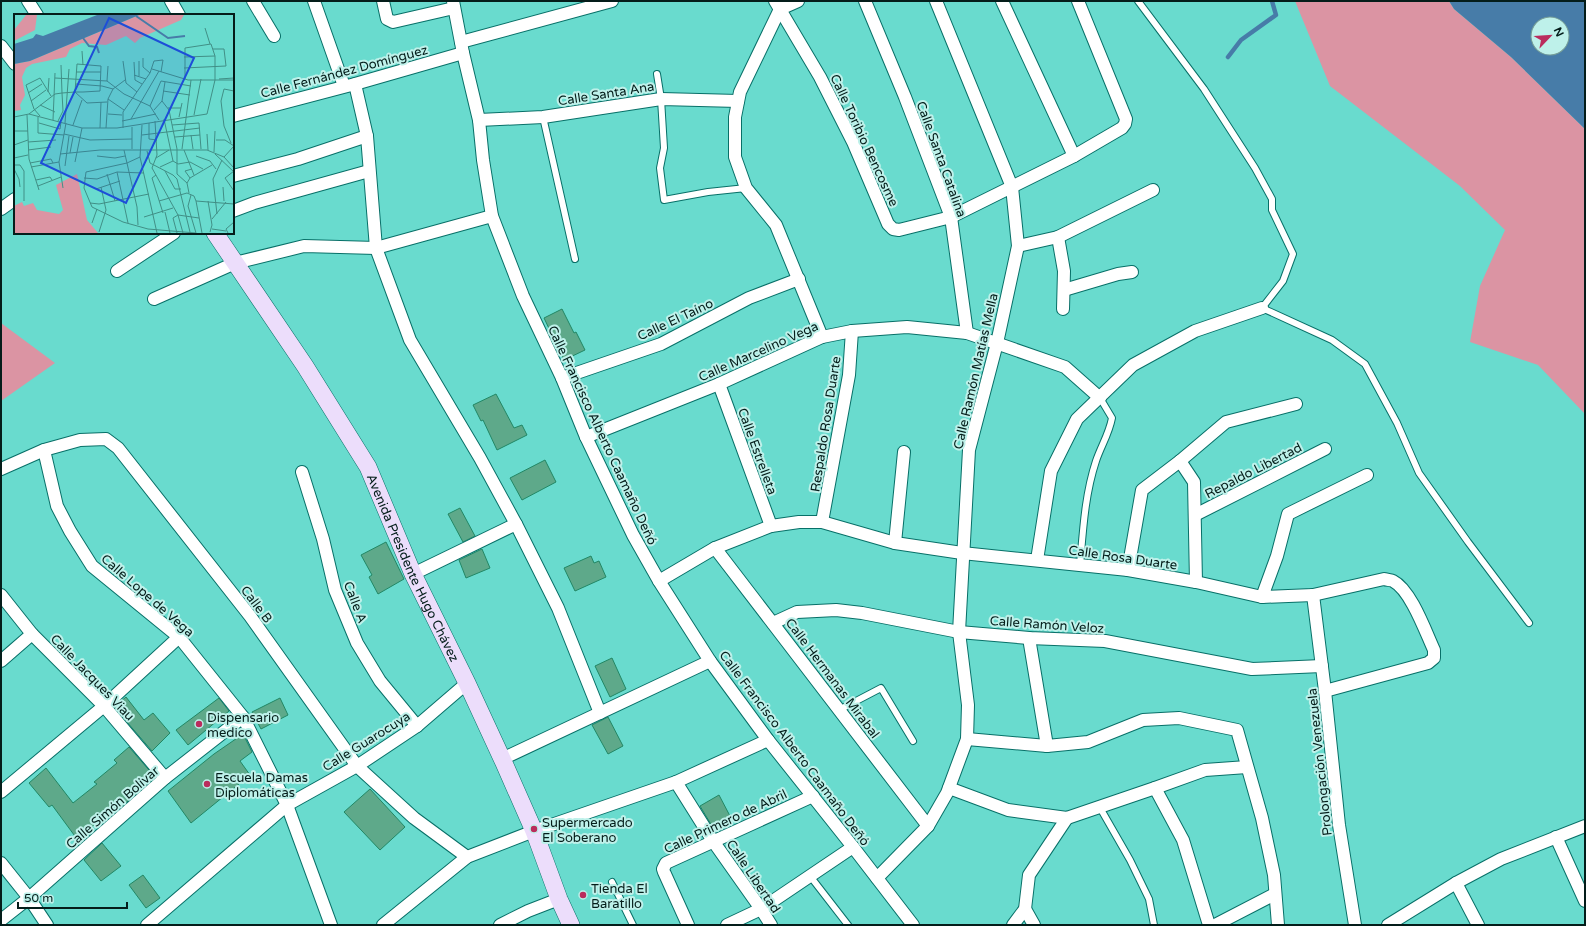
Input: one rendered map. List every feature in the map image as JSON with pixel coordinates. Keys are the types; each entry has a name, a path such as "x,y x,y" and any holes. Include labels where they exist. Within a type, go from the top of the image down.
{"main road":[{"name":"Avenida Presidente Hugo Chávez","path":"216,234 305,366 368,467 413,574 467,683 534,831 559,899 571,925"}],"street":[{"path":"28,1 36,14"},
{"path":"171,1 178,14"},
{"path":"253,1 274,36"},
{"path":"314,1 350,85 367,136 376,248 410,340 480,458 516,524 558,608 600,713"},
{"path":"384,1 387,19 393,22 454,5"},
{"name":"Calle Fernández Domínguez","path":"234,116 350,85 462,47 612,1"},
{"path":"798,1 778,5 740,92 735,117 735,157 746,188 776,225 822,337"},
{"name":"Calle Santa Catalina","path":"865,1 905,98 951,218 967,333"},
{"name":"Calle Ramón Matías Mella","path":"877,878 928,826 949,788 967,739 968,705 959,632 962,553 969,450 998,343 1018,246 1012,187 936,1"},
{"path":"1002,1 1074,156"},
{"path":"951,218 1074,156 1122,128 1125,124 1126,119 1078,1"},
{"name":"Calle Francisco Alberto Caamaño Deñó","path":"454,5 479,120 483,160 492,216 523,296 562,378 586,437 633,535 659,581 710,662 768,740 853,846 909,924"},
{"name":"Calle Toribio Bencosme","path":"778,5 827,90 854,142 888,224 893,229 899,230 951,218"},
{"path":"1,46 14,63"},
{"name":"Calle Santa Ana","path":"479,120 543,117 661,99 738,101"},
{"path":"234,176 298,160 367,136"},
{"path":"234,211 254,202 369,171"},
{"path":"1018,246 1058,237 1153,190"},
{"path":"1,209 14,200"},
{"path":"154,299 235,263 304,246 376,248 492,216"},
{"path":"117,271 172,234"},
{"path":"1058,237 1064,271 1063,309"},
{"path":"1064,290 1118,274 1132,272"},
{"name":"Calle El Taíno","path":"562,378 661,344 749,298 799,279"},
{"path":"1037,560 1051,471 1077,419 1133,365 1195,331 1262,308"},
{"name":"Calle Marcelino Vega","path":"586,437 719,384 822,337 852,331 907,327 967,333 1065,367 1100,398"},
{"name":"Respaldo Rosa Duarte","path":"822,522 849,375 852,331"},
{"name":"Calle Estrelleta","path":"719,384 737,438 771,526"},
{"path":"1128,570 1142,490 1180,461 1226,422 1296,404"},
{"name":"Calle B","path":"1,469 44,450 80,440 106,439 118,448 250,616 357,766 414,818 467,857"},
{"name":"Repaldo Libertad","path":"1195,515 1325,449"},
{"name":"Calle Lope de Vega","path":"44,450 57,506 70,531 92,566 179,638 243,717 287,805 331,925"},
{"path":"895,543 904,452"},
{"path":"1180,461 1194,482 1196,582"},
{"name":"Calle A","path":"302,472 323,539 336,590 357,643 380,680 418,726"},
{"path":"1262,597 1277,556 1288,514 1368,475"},
{"name":"Calle Rosa Duarte","path":"659,581 715,548 771,526 799,522 822,522 895,543 962,553 1128,570 1196,582 1262,597 1313,595 1384,579 1394,581 1402,588 1414,606 1434,650 1434,658 1428,663 1325,690"},
{"path":"413,574 516,524"},
{"name":"Calle Hermanas Mirabal","path":"715,548 928,826"},
{"name":"Calle Jacques Viau","path":"1,595 32,634 104,706 165,778"},
{"name":"Prolongación Venezuela","path":"1313,595 1325,690 1339,825 1355,925"},
{"name":"Calle Ramón Veloz","path":"773,623 797,612 836,610 862,613 959,632 1029,638 1104,641 1252,669 1322,666"},
{"path":"1,661 32,634"},
{"path":"1,792 104,706 179,638"},
{"path":"1029,638 1047,746"},
{"path":"502,759 710,662"},
{"name":"Calle Guarocuya","path":"147,925 287,805 357,766 418,726 467,683"},
{"name":"Calle Simón Bolívar","path":"1,920 29,898 165,778 243,717"},
{"path":"967,739 1047,746 1088,742 1143,720 1178,718 1237,730 1262,818 1274,875 1278,925"},
{"path":"383,925 467,857 534,831 676,782 768,740"},
{"path":"949,788 1008,810 1067,818 1205,770 1247,767"},
{"name":"Calle Libertad","path":"676,782 713,841 771,925"},
{"path":"1155,788 1183,840 1209,925"},
{"name":"Calle Primero de Abril","path":"688,925 664,872 664,866 713,841 813,796"},
{"path":"1013,925 1025,909 1030,875 1067,818"},
{"path":"1388,925 1456,883 1501,860 1585,826"},
{"path":"1556,837 1585,901"},
{"path":"727,925 761,909 853,846"},
{"path":"1,863 29,898 47,925"},
{"path":"1456,883 1478,925"},
{"path":"1215,925 1275,894"},
{"path":"500,925 528,911 559,899"},
{"path":"1025,909 1034,925"}],"lane":[{"path":"1138,1 1204,88 1255,168 1272,199 1272,210 1293,254 1283,281 1262,308 1332,340 1365,364 1397,423 1419,473 1468,542 1529,623"},
{"path":"657,74 661,99 664,148 660,168 664,200 708,192 746,188"},
{"path":"543,117 574,259"},
{"path":"1080,564 1084,514 1096,461 1110,428 1112,418 1100,398"},
{"path":"839,710 881,688 913,740"},
{"path":"1099,806 1130,860 1149,899 1154,925"},
{"path":"810,876 848,925"},
{"path":"612,882 633,925"}],"shaded area":[{"path":"1295,1 1449,1 1454,9 1511,57 1585,129 1585,414 1538,365 1470,342 1480,286 1505,230 1460,186 1330,86"},
{"path":"1,323 55,363 1,401"}],"water":[{"path":"1449,1 1585,1 1585,129 1511,57 1454,9"}],"building":[{"path":"562,309 574,333 576,332 585,350 564,360 544,318"},
{"path":"496,394 514,428 522,425 527,435 497,450 483,420 481,421 473,405"},
{"path":"545,460 556,482 522,500 510,478"},
{"path":"460,508 475,536 463,542 448,514"},
{"path":"386,542 404,579 378,594 369,577 372,575 361,555"},
{"path":"482,549 490,568 466,578 459,560"},
{"path":"591,556 594,563 599,561 606,577 575,591 564,568"},
{"path":"612,658 626,689 610,697 595,666"},
{"path":"126,697 144,720 153,713 170,733 152,751 114,707"},
{"name":"Dispensario medico","path":"219,698 229,711 188,745 176,730"},
{"path":"280,698 288,715 261,729 252,712"},
{"path":"608,717 623,746 608,754 592,725"},
{"name":"Escuela Damas Diplomáticas","path":"243,734 252,752 240,761 250,775 191,823 168,791 214,754"},
{"path":"129,747 155,777 118,810 116,807 93,826 90,829 93,832 80,843 52,805 49,807 29,783 46,768 73,803 97,784 94,782 117,763 114,760"},
{"path":"370,789 405,827 380,850 344,812"},
{"path":"719,795 730,816 712,826 700,806"},
{"path":"102,843 121,866 101,881 84,860"},
{"path":"143,875 160,898 146,908 129,885"}],"waterway":[{"path":"1228,57 1241,40 1276,15 1272,1"}],"place":[{"name":"Dispensario medico","path":"199,724"},
{"name":"Escuela Damas Diplomáticas","path":"207,784"},
{"name":"Supermercado El Soberano","path":"534,829"},
{"name":"Tienda El Baratillo","path":"583,895"}]}
